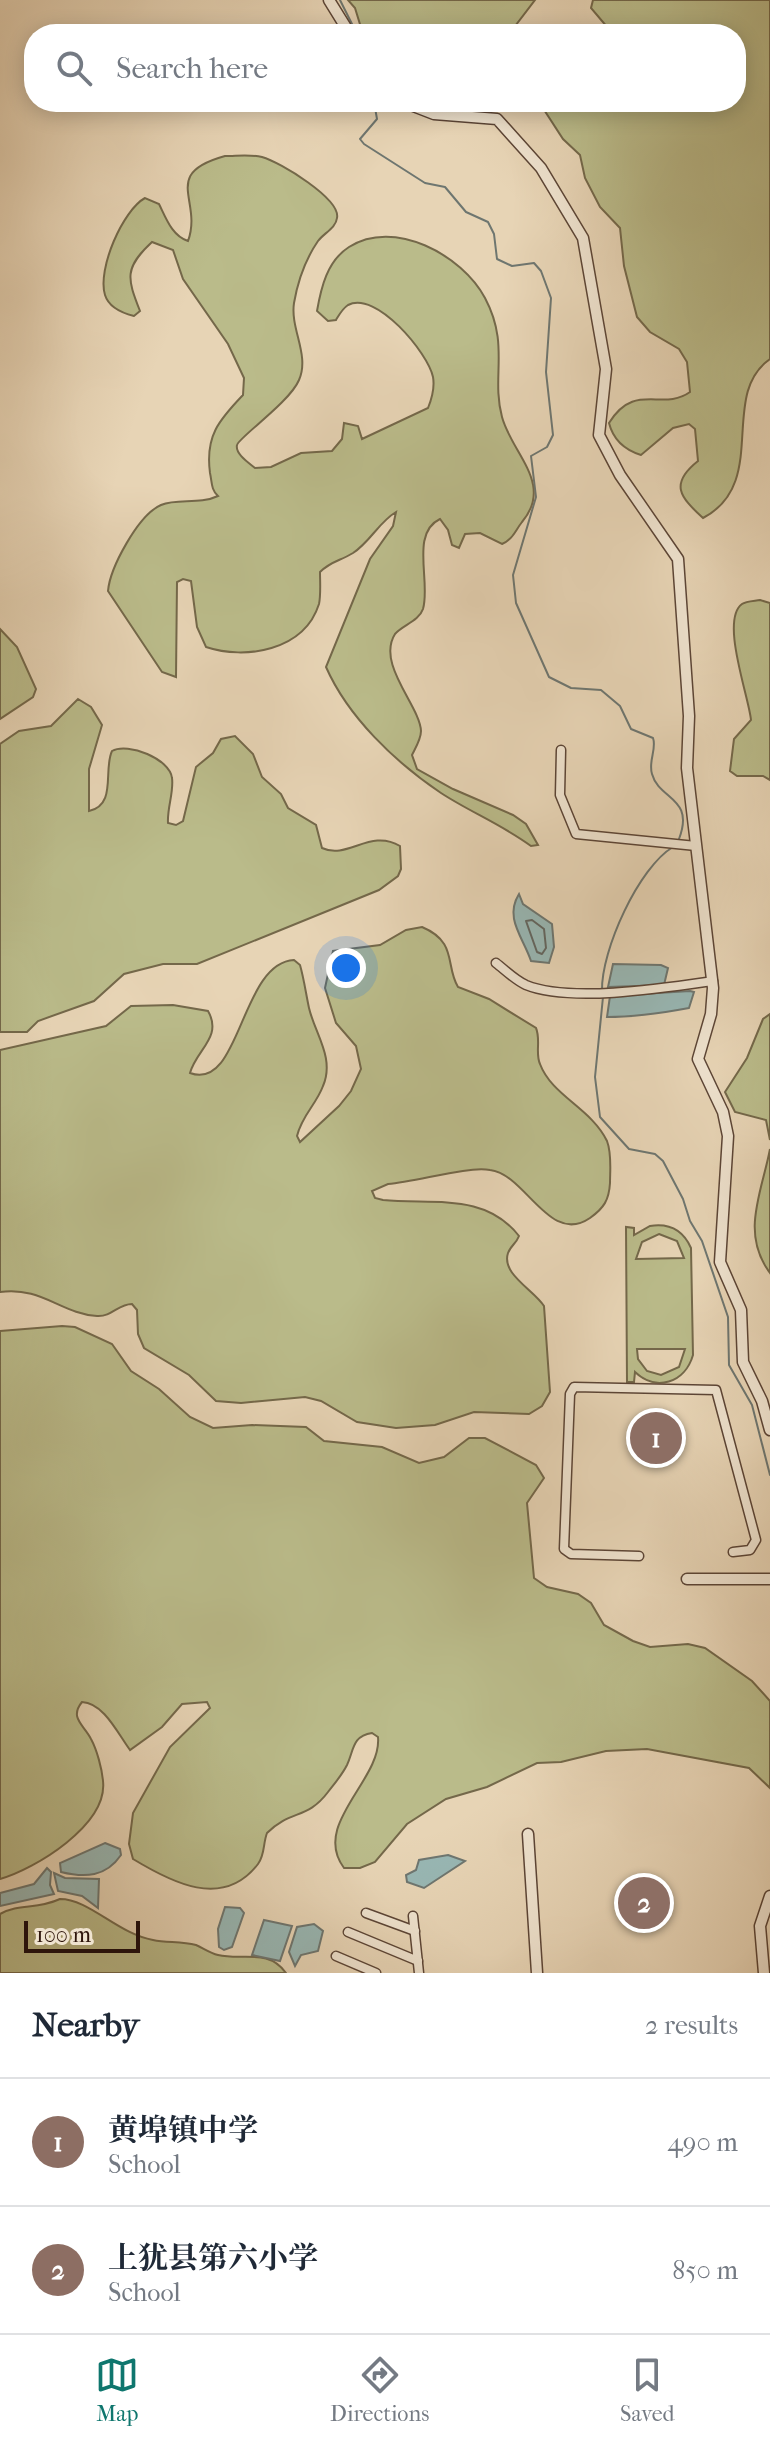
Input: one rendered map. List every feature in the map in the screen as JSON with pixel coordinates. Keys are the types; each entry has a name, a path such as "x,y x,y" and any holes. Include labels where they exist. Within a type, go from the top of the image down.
{"street":[{"path":"329,0 344,24"},
{"path":"429,112 487,116 504,124 541,168 583,238 606,369 599,435 620,475 678,559 689,716 686,759 713,981 711,1014 698,1059 727,1125 720,1262 741,1310 743,1362 762,1401 770,1430"},
{"path":"561,750 560,795 576,834 696,846"},
{"path":"496,963 524,984 552,993 713,981"},
{"path":"639,1556 571,1554 564,1549 570,1394 574,1387 716,1390 756,1540 750,1550 733,1552"},
{"path":"687,1579 770,1579"},
{"path":"528,1834 537,1973"},
{"path":"764,1973 760,1926 770,1896"},
{"path":"366,1913 415,1931"},
{"path":"413,1916 419,1973"},
{"path":"348,1932 418,1961"},
{"path":"336,1956 376,1973"}],"green space":[{"path":"348,0 535,0 517,24 360,24 355,8"},
{"path":"593,0 770,0 770,359 755,375 747,394 740,462 734,483 723,503 703,518 688,503 681,490 683,477 698,461 695,429 689,424 673,428 641,455 620,443 611,429 609,423 629,403 669,399 690,392 687,362 679,349 650,332 637,317 624,266 620,228 600,207 585,178 580,155 563,139 545,112 746,112 746,24 605,24 591,8"},
{"path":"225,156 257,156 282,166 330,201 337,218 309,255 294,303 302,361 299,380 286,398 237,445 240,455 255,468 271,467 301,453 332,451 342,439 344,423 358,426 362,439 428,408 433,393 433,377 422,354 399,326 386,315 359,303 348,305 336,320 328,321 317,311 330,267 349,247 367,239 386,237 406,239 425,246 444,255 460,268 485,298 497,331 502,417 528,469 534,495 531,508 514,534 502,544 480,533 465,534 459,548 452,545 448,530 440,519 431,526 424,547 423,609 418,617 395,634 391,658 419,721 421,734 412,755 417,769 453,789 513,815 526,824 538,845 531,846 452,800 390,753 360,721 326,667 370,559 393,526 396,512 359,548 320,572 319,604 311,620 287,642 272,648 238,652 206,647 197,627 191,581 183,579 177,582 176,677 162,672 108,591 114,569 127,543 152,511 168,503 218,496 212,483 209,460 212,439 221,421 243,395 244,378 228,344 183,279 173,250 152,242 136,259 131,282 140,311 134,316 116,309 107,300 104,284 108,256 128,215 145,198 159,204 174,231 188,241 191,226 189,180 194,171 205,163"},
{"path":"760,600 770,603 770,780 763,776 737,776 730,771 734,739 751,720 735,642 736,613 742,604"},
{"path":"0,629 17,647 36,689 33,697 0,719"},
{"path":"78,699 91,707 102,725 89,769 89,811 103,802 112,751 128,749 147,754 170,771 172,783 168,823 176,825 183,821 196,767 213,753 221,739 235,736 253,754 262,777 281,794 288,808 316,825 322,848 332,851 379,840 389,841 400,846 401,869 398,876 379,890 197,964 163,964 124,974 94,1001 38,1021 27,1032 0,1032 0,744 19,731 51,726"},
{"path":"422,927 433,933 446,947 458,987 489,999 536,1028 539,1060 546,1075 600,1130 609,1146 607,1199 590,1218 575,1224 562,1223 550,1216 515,1183 503,1174 490,1170 468,1170 388,1184 372,1191 375,1198 383,1200 457,1203 474,1207 505,1222 519,1236 508,1253 509,1268 544,1306 550,1392 542,1406 529,1414 474,1412 435,1425 396,1428 357,1422 321,1401 305,1397 241,1403 216,1401 189,1375 144,1348 138,1334 137,1310 132,1304 97,1316 73,1311 28,1293 0,1292 0,1050 106,1026 131,1006 173,1005 208,1011 212,1020 210,1036 190,1073 207,1074 220,1064 231,1046 262,982 276,966 294,960 300,965 309,1008 327,1066 320,1093 299,1129 297,1136 300,1142 339,1106 351,1091 361,1069 356,1046 336,1023 325,988 333,951 380,945 406,930"},
{"path":"770,1014 770,1140 766,1120 735,1112 725,1092 747,1058 763,1019"},
{"path":"770,1149 770,1273 756,1243 755,1228"},
{"path":"650,1226 669,1227 680,1232 691,1248 693,1355 684,1372 669,1382 652,1382 635,1372 634,1382 627,1382 626,1227 634,1228 634,1235","holes":["659,1234 677,1241 684,1258 636,1259 642,1242","637,1349 685,1349 679,1367 661,1375 647,1371 638,1359"]},
{"path":"75,1327 112,1344 131,1371 159,1389 190,1417 213,1428 252,1425 306,1427 324,1441 382,1447 419,1463 444,1457 469,1438 485,1438 536,1465 544,1478 527,1503 534,1578 547,1587 578,1594 591,1603 604,1625 633,1641 650,1647 688,1644 705,1648 752,1681 770,1701 770,1788 749,1768 647,1749 606,1751 561,1762 537,1763 487,1787 446,1799 407,1824 375,1862 360,1868 344,1868 336,1852 336,1835 341,1819 376,1753 378,1737 372,1733 357,1740 343,1772 320,1801 267,1833 258,1864 244,1878 229,1886 213,1889 197,1887 164,1876 133,1859 129,1844 133,1813 170,1747 210,1708 207,1702 182,1704 162,1727 130,1750 104,1713 82,1702 77,1717 91,1739 103,1781 101,1797 94,1813 82,1829 49,1855 32,1866 0,1879 0,1331"},
{"path":"60,1899 82,1905 140,1937 196,1945 218,1955 263,1958 279,1965 286,1973 0,1973 0,1914"}],"water":[{"path":"519,894 523,904 552,924 554,947 549,963 531,961 520,936 513,911"},
{"path":"613,964 661,965 668,968 664,985 608,987"},
{"path":"694,992 689,1008 607,1017 610,996"},
{"path":"105,1843 120,1849 121,1855 109,1868 87,1875 61,1872 60,1863"},
{"path":"448,1855 465,1861 424,1888 407,1882 406,1875 416,1870 419,1860"},
{"path":"47,1868 51,1872 50,1885 54,1894 0,1906 0,1893 34,1884"},
{"path":"54,1873 65,1878 99,1879 98,1908 82,1896 58,1891"},
{"path":"225,1907 240,1908 244,1913 232,1947 224,1950 219,1947 218,1929"},
{"path":"264,1920 292,1926 280,1961 252,1955"},
{"path":"314,1924 323,1931 318,1951 301,1955 295,1966 289,1952 297,1927"}],"waterway":[{"path":"340,0 352,24"},
{"path":"376,112 377,119 360,139 364,144 425,183 445,187 466,212 488,222 494,234 497,259 512,266 534,263 541,271 551,298 546,372 553,435 547,447 531,456 536,497 513,575 516,603 549,677 571,688 601,690 620,706 631,729 653,738 652,774 683,815 679,839"},
{"path":"602,991 608,954 624,911 647,872 673,847"},
{"path":"603,997 595,1077 600,1117 629,1149 655,1154 663,1161 683,1199 690,1221 702,1241 728,1317 729,1365 752,1405 770,1475"}],"place":[{"name":"黄埠镇中学","path":"656,1438"},
{"name":"上犹县第六小学","path":"644,1903"}]}
